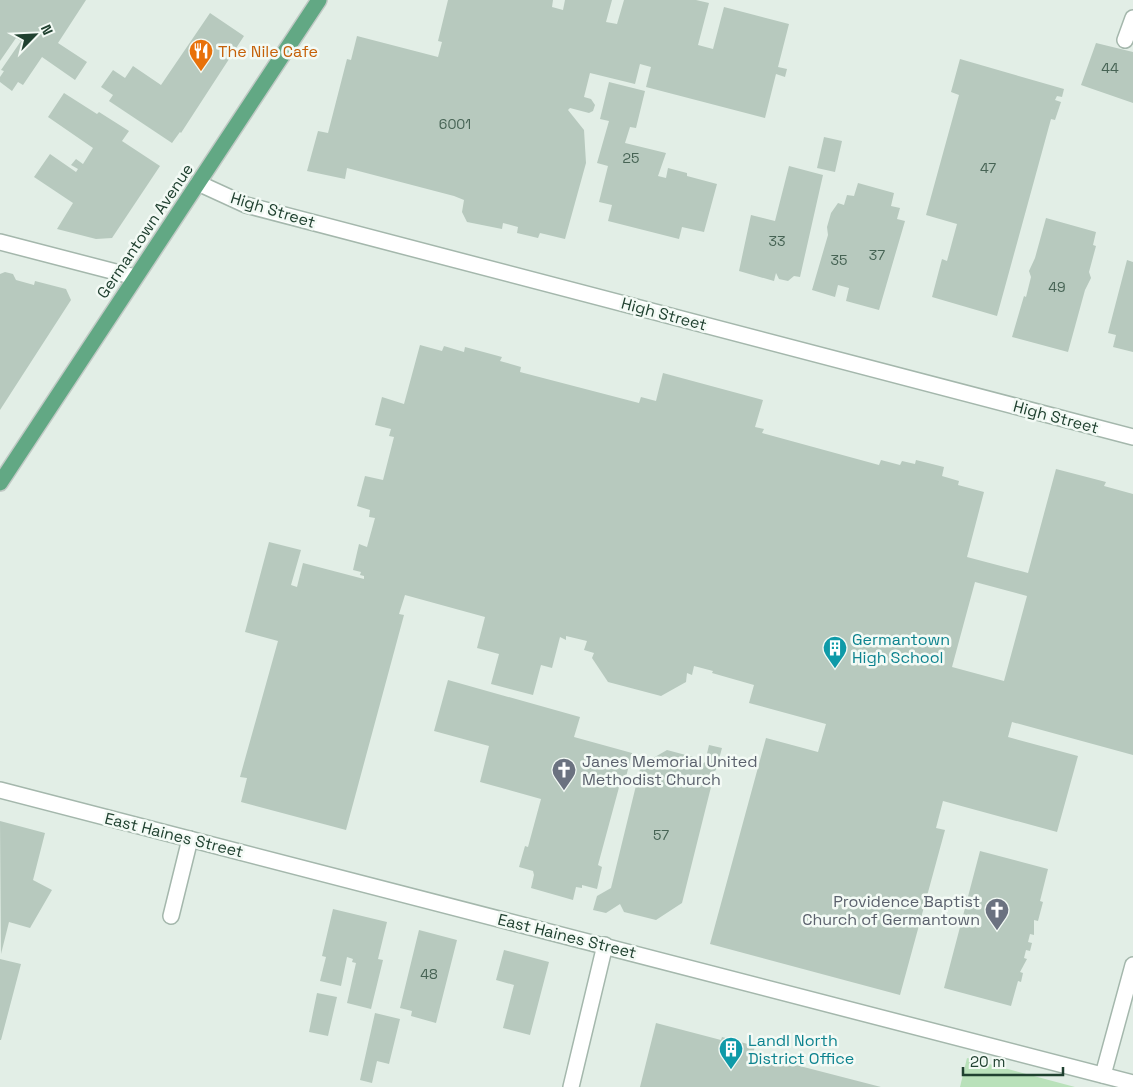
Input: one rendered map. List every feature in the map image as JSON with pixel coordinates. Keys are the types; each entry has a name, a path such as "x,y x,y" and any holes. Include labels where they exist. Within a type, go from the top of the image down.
{"main road":[{"name":"Germantown Avenue","path":"0,483 319,0"}],"street":[{"path":"1125,40 1133,18"},
{"name":"High Street","path":"198,183 246,205 1133,437"},
{"path":"0,242 135,277"},
{"name":"East Haines Street","path":"0,790 1133,1083"},
{"path":"170,916 190,839"},
{"path":"571,1087 605,945"},
{"path":"1103,1075 1129,1000 1133,965"}],"green space":[{"path":"967,1058 1075,1087 960,1087"}],"building":[{"path":"0,0 86,0 58,43 87,62 75,80 42,57 23,85 18,82 12,91 0,82 0,77 4,71 1,70 21,41 16,38 0,61"},
{"path":"448,0 553,0 552,7 563,10 565,0 612,0 606,22 617,24 624,0 696,0 709,3 698,45 713,49 724,7 789,24 778,67 787,69 785,77 776,74 765,118 646,87 651,67 640,64 635,84 590,73 584,97 591,99 595,105 593,111 589,113 570,108 568,110 584,130 586,163 565,239 540,233 538,238 517,233 518,227 503,223 502,229 467,222 462,212 464,200 454,196 347,168 345,179 307,171 318,131 328,133 347,59 351,60 357,36 438,57 442,42 438,41"},
{"path":"210,13 244,36 181,133 172,143 109,101 113,95 101,87 113,70 125,78 133,66 161,85"},
{"path":"1096,43 1133,52 1133,103 1081,85"},
{"path":"960,59 1064,89 1062,97 1057,96 1055,100 1061,102 1055,120 1051,119 997,316 932,297 942,259 947,261 957,224 926,215 959,95 951,92"},
{"path":"609,82 645,91 636,128 630,127 625,143 666,153 658,176 666,178 668,168 687,173 687,176 717,184 704,232 682,227 679,239 608,221 612,205 599,202 608,166 597,163 609,121 600,119"},
{"path":"64,93 129,131 122,141 160,166 112,238 96,239 57,229 73,203 34,177 50,154 76,172 78,169 71,165 76,159 83,164 93,148 48,117"},
{"path":"824,137 842,141 835,172 817,168"},
{"path":"789,166 823,175 800,277 794,276 788,281 779,279 776,273 774,281 739,271 751,215 775,221"},
{"path":"858,183 894,193 891,206 900,208 897,219 905,221 879,310 846,301 849,288 838,285 835,297 812,290 828,235 827,227 831,213 838,203 844,205 847,195 854,196"},
{"path":"1046,218 1096,232 1093,245 1096,246 1089,272 1091,278 1085,290 1068,352 1012,337 1024,296 1026,297 1031,277 1029,271 1035,258"},
{"path":"1127,260 1133,262 1133,352 1113,347 1116,335 1108,333"},
{"path":"5,272 13,274 16,280 34,285 35,281 66,289 71,300 0,410 0,274"},
{"name":"Germantown High School","path":"420,345 442,351 444,346 464,352 465,347 502,357 500,361 521,367 520,372 639,403 641,397 656,401 663,373 763,400 755,427 764,429 762,433 879,465 881,460 900,465 902,461 915,464 916,460 944,467 942,476 959,481 958,485 984,492 967,557 1028,573 1056,469 1106,482 1104,486 1133,494 1133,755 1012,722 1008,737 1078,756 1057,832 943,801 936,828 945,830 900,995 710,944 766,738 818,752 826,724 749,703 754,685 712,673 713,671 694,666 692,675 687,673 686,682 661,696 608,682 592,658 594,653 584,650 587,641 566,636 566,640 560,637 552,668 541,665 533,695 491,684 499,654 477,648 485,617 405,595 399,614 404,615 346,830 241,802 247,778 240,777 278,641 245,632 269,542 301,550 291,585 297,587 303,563 364,579 364,576 360,575 361,572 353,570 359,544 367,547 375,518 369,517 370,510 357,506 365,476 383,480 394,437 389,436 391,429 375,425 382,397 404,404","holes":["975,582 1027,596 1004,681 952,667"]},
{"name":"Janes Memorial United Methodist Church","path":"448,680 580,717 574,737 632,753 625,781 621,780 598,865 602,867 597,889 582,885 582,888 576,887 573,900 531,888 533,871 519,867 525,846 528,847 541,799 480,782 489,746 434,731"},
{"path":"709,745 722,748 716,770 707,776 712,783 682,903 656,920 624,912 620,904 606,913 593,910 597,896 611,888 641,765 667,750 697,758 701,765 705,762"},
{"path":"0,821 45,833 33,880 52,890 30,928 9,922 1,954"},
{"name":"Providence Baptist Church of Germantown","path":"980,851 1048,869 1040,901 1043,902 1038,921 1034,920 1034,935 1030,934 1028,942 1032,943 1030,951 1026,950 1024,958 1027,959 1020,972 1023,973 1021,982 1018,981 1011,1006 944,988"},
{"path":"333,909 387,922 378,959 383,960 371,1009 347,1003 356,963 352,962 353,959 347,957 341,986 320,981 326,957 322,956"},
{"path":"419,930 457,940 436,1023 411,1016 412,1011 400,1008"},
{"path":"504,950 549,962 530,1035 503,1028 514,985 496,980"},
{"path":"0,959 21,964 1,1040 0,1040"},
{"path":"317,993 337,997 328,1036 309,1032"},
{"path":"375,1013 400,1019 389,1064 377,1061 372,1083 360,1080"},
{"name":"LandI North District Office","path":"656,1023 721,1040 722,1037 755,1046 753,1054 881,1087 640,1087"}],"place":[{"name":"The Nile Cafe","path":"201,72"},
{"name":"Germantown High School","path":"835,669"},
{"name":"Janes Memorial United Methodist Church","path":"564,791"},
{"name":"Providence Baptist Church of Germantown","path":"997,931"},
{"name":"LandI North District Office","path":"731,1070"}]}
